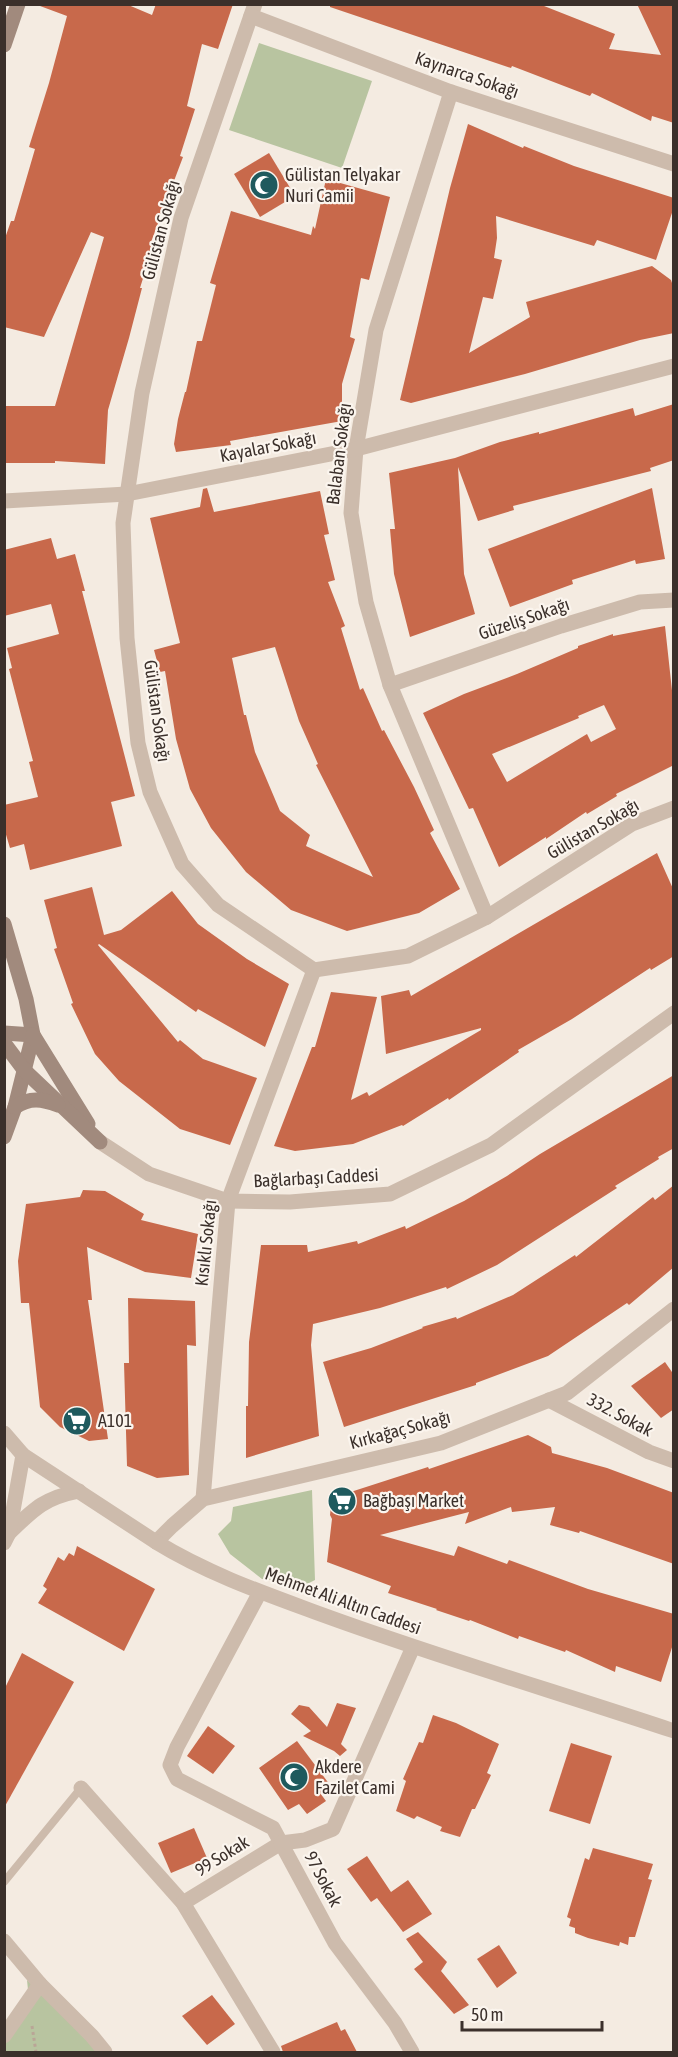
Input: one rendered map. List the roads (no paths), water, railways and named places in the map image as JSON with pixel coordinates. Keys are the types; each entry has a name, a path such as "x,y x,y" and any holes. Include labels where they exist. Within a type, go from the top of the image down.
{"main road":[{"path":"4,45 18,4"},
{"path":"4,924 26,999 33,1035 15,1107 4,1137"},
{"path":"4,1033 33,1035"},
{"name":"Bağlarbaşı Caddesi","path":"33,1035 100,1142"},
{"name":"Bağlarbaşı Caddesi","path":"4,1043 25,1071 58,1105 100,1142"},
{"path":"15,1107 24,1101 32,1100 58,1105"}],"street":[{"name":"Kaynarca Sokağı","path":"253,10 451,92 674,164"},
{"name":"Gülistan Sokağı","path":"253,10 181,218 142,393 123,523 127,638 138,743 150,792 183,864 218,905 314,970 408,956 488,917 632,824 674,807"},
{"name":"Balaban Sokağı","path":"451,92 376,330 356,449 351,513 366,602 390,685 488,917"},
{"name":"Kayalar Sokağı","path":"4,501 127,494 356,449 674,366"},
{"name":"Güzeliş Sokağı","path":"390,685 640,602 674,600"},
{"name":"Kısıklı Sokağı","path":"203,1499 228,1201 314,970"},
{"name":"Bağlarbaşı Caddesi","path":"100,1142 149,1174 228,1201 290,1202 390,1194 490,1145 674,1013"},
{"name":"Kırkağaç Sokağı","path":"156,1542 203,1499 441,1443 567,1393 674,1309"},
{"name":"332. Sokak","path":"549,1400 649,1452 674,1461"},
{"name":"Mehmet Ali Altın Caddesi","path":"4,1433 23,1455 178,1556 260,1592 413,1647 674,1731"},
{"path":"7,1538 23,1455"},
{"path":"7,1538 37,1507 57,1496 79,1491"},
{"path":"260,1592 177,1747 170,1765 177,1779 273,1828 281,1843"},
{"name":"97 Sokak","path":"412,2052 394,2023 335,1943 281,1843 305,1840 333,1829 413,1647"},
{"path":"81,1788 183,1903 273,2052"},
{"name":"99 Sokak","path":"183,1903 281,1843"},
{"path":"4,1941 40,1984 105,2052"},
{"path":"4,2036 40,1984"}],"lane":[{"path":"4,1882 81,1788"}],"place":[{"name":"Gülistan Telyakar Nuri Camii","path":"264,185"},
{"name":"A101","path":"77,1421"},
{"name":"Bağbaşı Market","path":"342,1501"},
{"name":"Akdere Fazilet Cami","path":"294,1777"}]}
